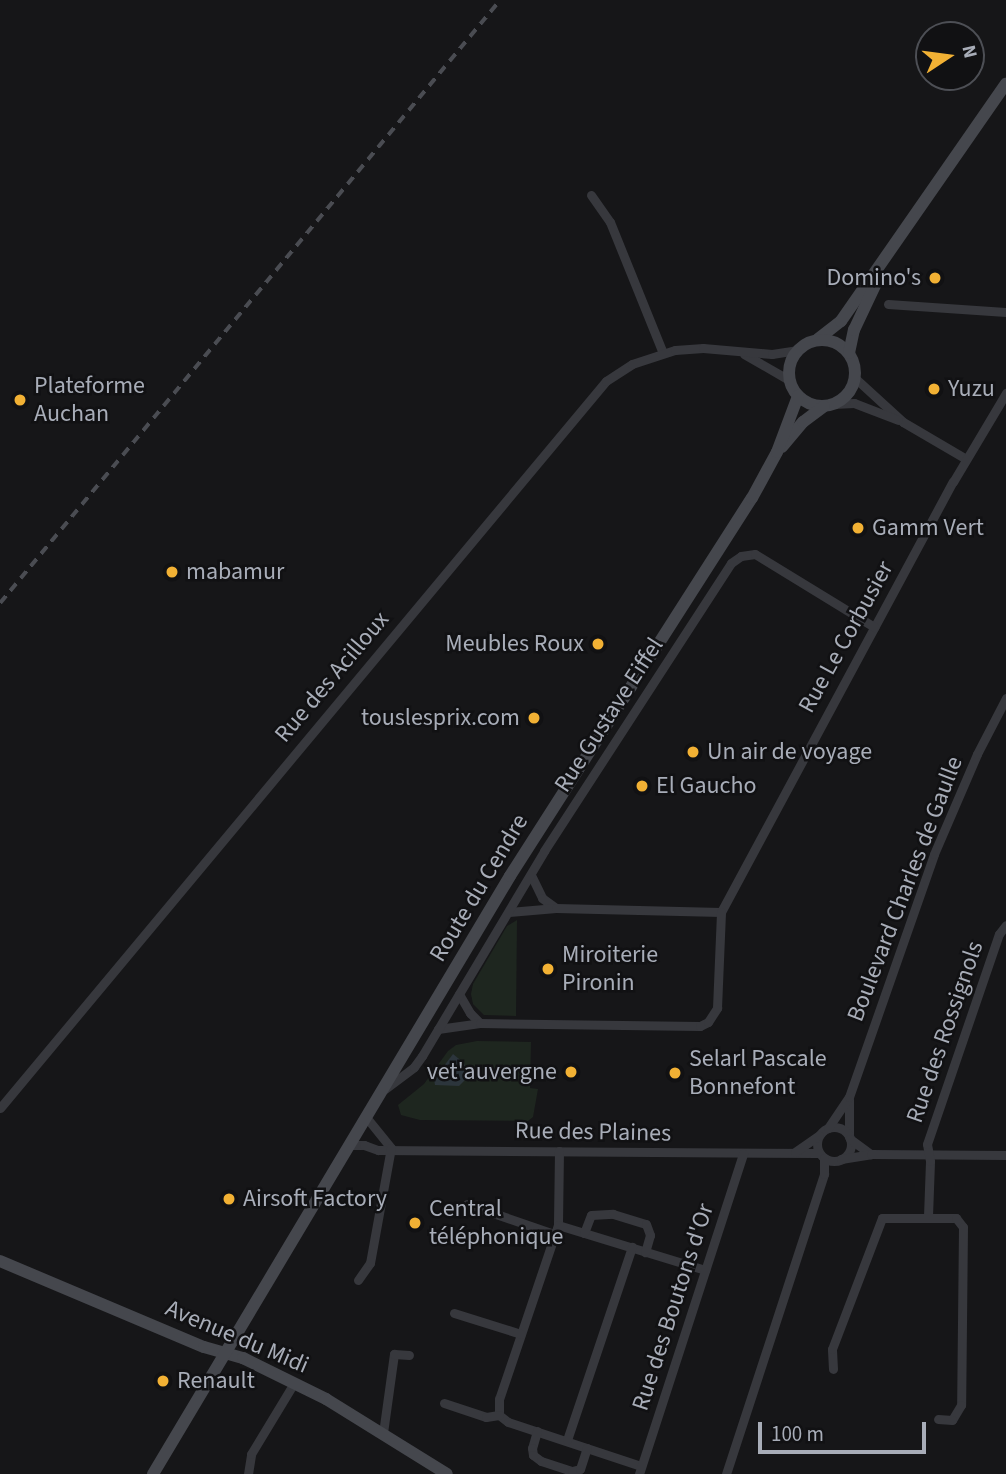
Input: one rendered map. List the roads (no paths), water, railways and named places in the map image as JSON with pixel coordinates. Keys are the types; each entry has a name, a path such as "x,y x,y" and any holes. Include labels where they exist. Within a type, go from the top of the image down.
{"main road":[{"path":"893,249 854,330 849,353 855,378 848,394 829,405 813,405 798,396 789,380 789,368 797,350 818,339 841,321 1006,84"},
{"path":"818,339 835,342 849,353"},
{"name":"Route du Cendre","path":"153,1474 561,793 745,510 777,452 798,396"},
{"name":"Route du Cendre","path":"777,452 803,422 829,405"},
{"name":"Avenue du Midi","path":"0,1261 204,1347 227,1352 294,1383 383,1433 441,1472"}],"street":[{"path":"592,195 610,222 663,353"},
{"path":"888,304 1006,312"},
{"name":"Rue des Acilloux","path":"0,1108 592,394 616,373 663,353 703,348 772,354 797,350"},
{"name":"Rue des Acilloux","path":"739,352 789,380"},
{"path":"855,378 903,422"},
{"name":"Rue Le Corbusier","path":"721,912 874,626 966,459 1006,393"},
{"path":"829,405 854,403 903,422 966,459"},
{"name":"Rue Gustave Eiffel","path":"380,1092 414,1067 531,875 731,563 741,556 755,554 874,626"},
{"name":"Boulevard Charles de Gaulle","path":"828,1128 849,1097 934,854 977,754 1006,698"},
{"path":"531,875 534,887 556,908"},
{"path":"438,1029 480,1023 700,1026 708,1022 717,1008 721,912 556,908 509,912"},
{"name":"Rue des Rossignols","path":"928,1216 927,1144 999,934 1006,925"},
{"path":"459,994 470,1013 480,1023"},
{"name":"Boulevard Charles de Gaulle","path":"849,1097 850,1138"},
{"path":"358,1280 370,1263 391,1149 366,1117"},
{"path":"795,1152 828,1128 843,1129 850,1138 872,1154"},
{"path":"819,1135 830,1158"},
{"path":"726,1474 824,1174 830,1158 850,1149 850,1138"},
{"name":"Rue des Plaines","path":"349,1145 364,1145 378,1150 795,1152 830,1158 872,1154 1006,1155"},
{"path":"499,1415 499,1399 556,1230 559,1151"},
{"name":"Rue des Boutons d'Or","path":"640,1470 743,1153"},
{"path":"467,1204 556,1230 584,1233 705,1270"},
{"path":"584,1233 592,1215 613,1214 646,1224 650,1235 645,1252"},
{"path":"833,1369 832,1349 878,1224 883,1219 928,1216 956,1218 964,1227 961,1405 952,1420 938,1419"},
{"path":"567,1440 632,1247"},
{"path":"454,1313 521,1334"},
{"path":"383,1433 394,1354 409,1355"},
{"path":"248,1474 251,1454 294,1383"},
{"path":"443,1403 486,1417 499,1415 508,1422 567,1440 640,1470"},
{"path":"537,1431 532,1448 533,1455 541,1461 572,1471 580,1469 587,1448"}],"railway":[{"path":"0,603 500,0"}],"place":[{"name":"Domino's","path":"935,278"},
{"name":"Yuzu","path":"934,389"},
{"name":"Plateforme Auchan","path":"20,400"},
{"name":"Gamm Vert","path":"858,528"},
{"name":"mabamur","path":"172,572"},
{"name":"Meubles Roux","path":"598,644"},
{"name":"touslesprix.com","path":"534,718"},
{"name":"Un air de voyage","path":"693,752"},
{"name":"El Gaucho","path":"642,786"},
{"name":"Miroiterie Pironin","path":"548,969"},
{"name":"vet'auvergne","path":"571,1072"},
{"name":"Selarl Pascale Bonnefont","path":"675,1073"},
{"name":"Airsoft Factory","path":"229,1199"},
{"name":"Central téléphonique","path":"415,1223"},
{"name":"Renault","path":"163,1381"}]}
